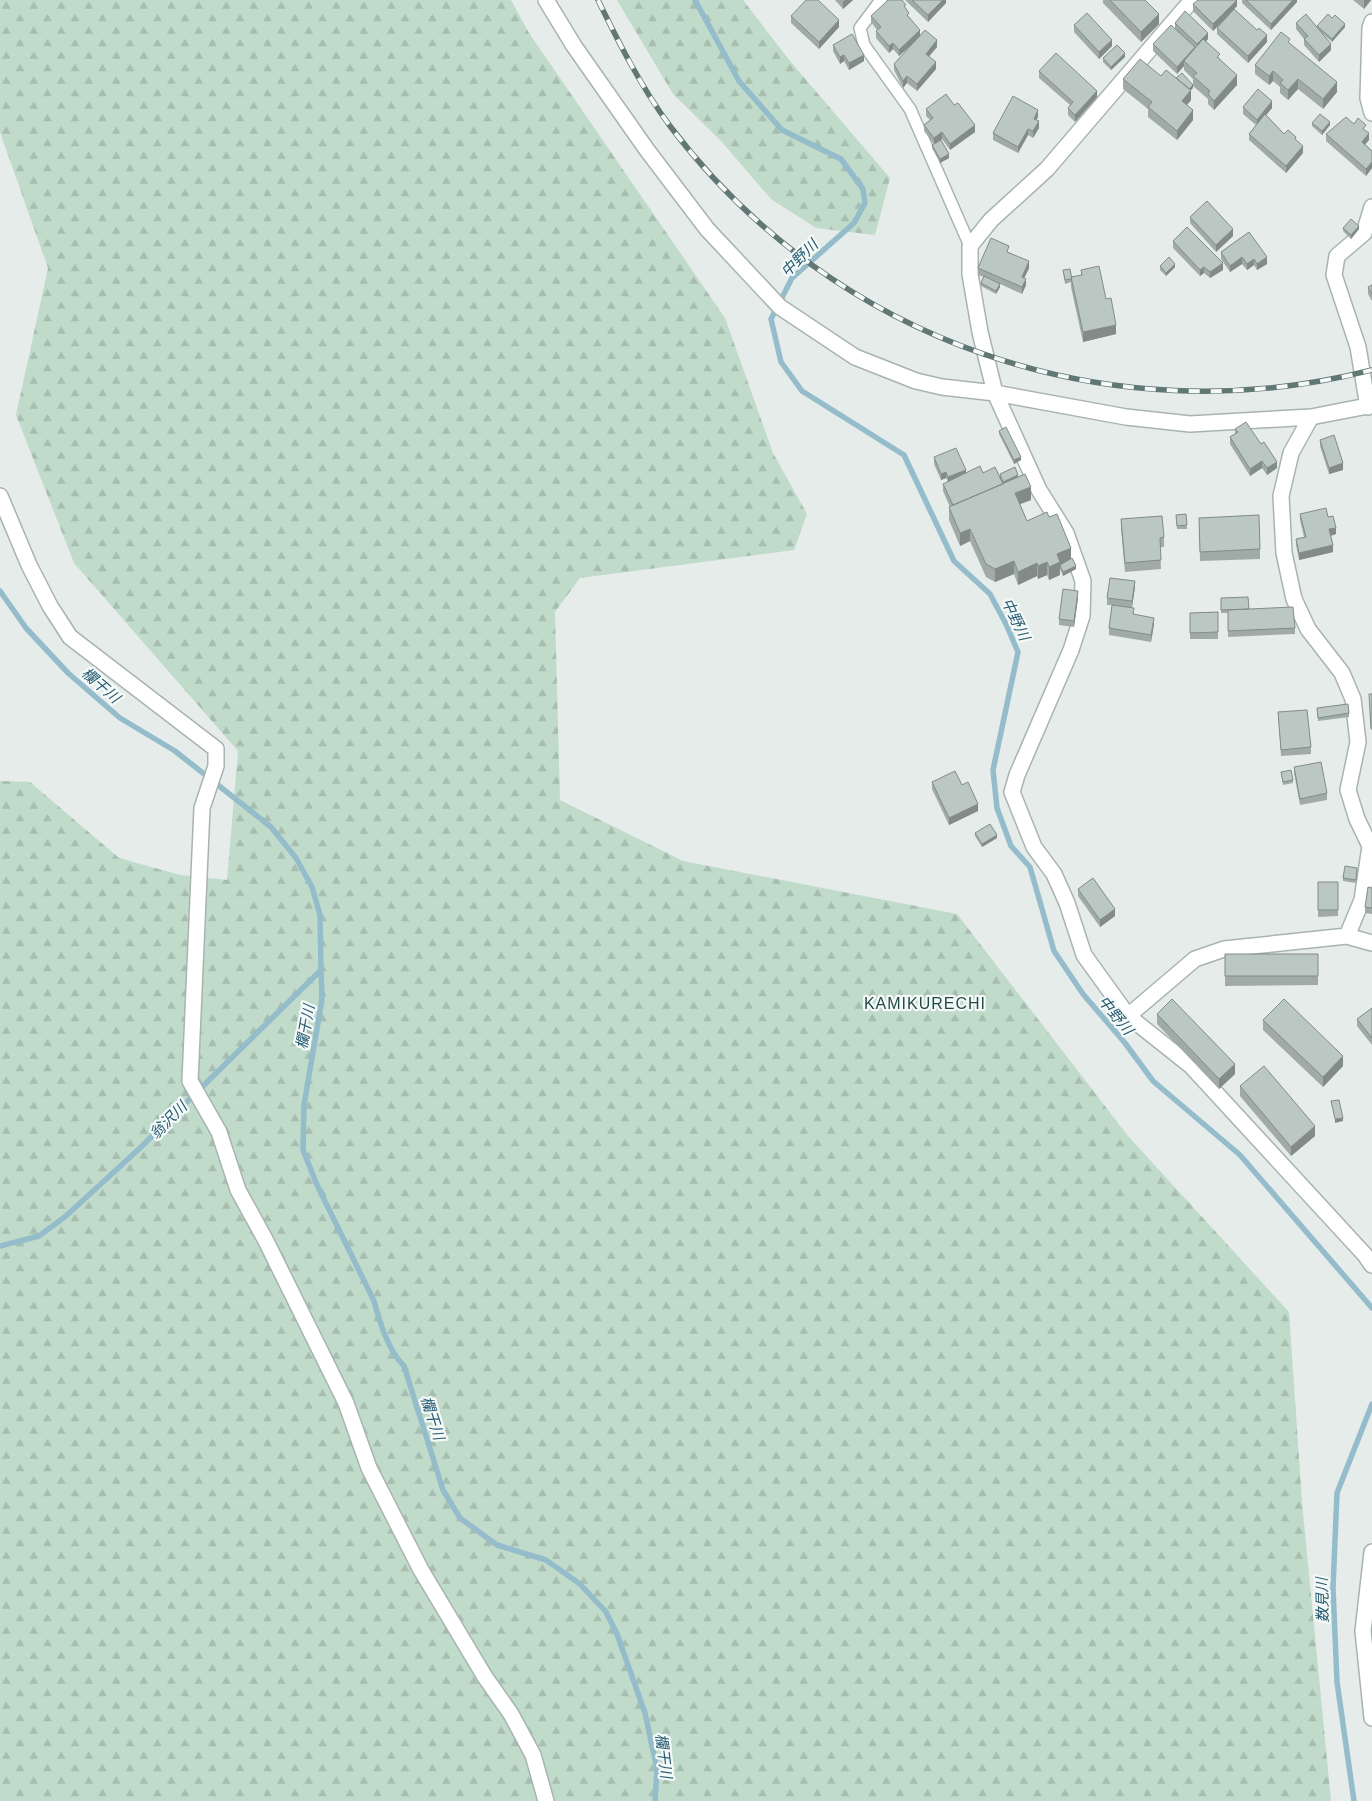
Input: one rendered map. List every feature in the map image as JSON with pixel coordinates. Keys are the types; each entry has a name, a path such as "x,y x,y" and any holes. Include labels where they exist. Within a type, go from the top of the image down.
{"street":[{"path":"546,0 574,46 646,150 707,229 780,307 805,326 855,357 916,381 942,388 995,393 1126,417 1190,424 1311,417 1370,406 1358,347 1334,275 1337,256 1364,233 1372,207"},
{"path":"1192,0 1047,169 991,220 970,246 970,274 987,368 995,393 1039,490 1066,534 1083,581 1082,616 1012,792 1034,846 1057,881 1084,955 1128,1016 1191,1066 1352,1240 1372,1265"},
{"path":"1372,22 1370,28 1368,98 1372,114"},
{"path":"1311,417 1291,453 1282,496 1284,554 1294,599 1308,629 1342,674 1353,699 1358,742 1348,790 1357,819 1370,846 1362,900 1347,936"},
{"path":"0,496 28,565 50,606 70,637 216,749 216,766 202,808 190,1081 219,1132 238,1190 266,1241 346,1403 374,1477 421,1570 485,1677 512,1714 532,1756 546,1801"},
{"path":"1128,1016 1195,959 1216,951 1347,936 1372,943"},
{"path":"1372,1552 1363,1631 1372,1718"}],"lane":[{"path":"881,0 860,28 864,46 910,109 970,246"}],"green space":[{"path":"0,0 511,0 529,33 725,318 773,453 807,514 794,550 580,578 555,612 560,800 683,861 957,914 1128,1136 1289,1312 1302,1502 1331,1801 0,1801 0,781 30,782 119,858 180,875 227,880 238,751 74,563 16,415 48,268 0,132"},
{"path":"617,0 743,0 790,61 890,178 875,235 816,228 771,199 721,141 673,94"}],"building":[{"path":"806,0 818,0 839,20 819,42 791,16"},
{"path":"888,0 902,0 909,13 907,15 920,30 899,50 893,43 889,46 876,31 881,27 871,16"},
{"path":"912,0 943,0 928,15"},
{"path":"1110,0 1145,0 1159,14 1141,32"},
{"path":"1198,0 1237,0 1213,24 1193,4"},
{"path":"1246,0 1293,0 1271,24"},
{"path":"1234,9 1257,30 1259,28 1267,35 1248,56 1217,28"},
{"path":"1185,11 1208,33 1197,44 1175,23"},
{"path":"1087,13 1112,40 1099,52 1074,25"},
{"path":"1306,14 1331,44 1319,55 1304,39 1308,36 1296,23"},
{"path":"1328,14 1332,18 1335,15 1345,24 1332,39 1317,26"},
{"path":"1171,25 1195,47 1177,67 1153,44"},
{"path":"925,30 937,40 926,54 936,62 917,84 907,76 903,81 894,64"},
{"path":"1281,32 1290,39 1288,42 1337,82 1323,99 1298,79 1288,90 1280,83 1283,80 1273,71 1269,76 1255,65"},
{"path":"852,34 864,55 849,63 844,55 840,57 833,45"},
{"path":"1203,39 1220,54 1217,57 1237,75 1214,101 1208,94 1210,91 1193,76 1197,73 1184,61"},
{"path":"1117,45 1125,53 1111,67 1103,58"},
{"path":"1056,53 1097,91 1075,115 1068,108 1073,102 1039,71"},
{"path":"1140,59 1161,76 1166,70 1191,90 1182,101 1193,110 1177,131 1148,107 1152,102 1123,79"},
{"path":"1182,73 1193,85 1189,89 1176,78"},
{"path":"1258,89 1272,101 1257,120 1243,107"},
{"path":"946,94 954,105 958,103 975,125 950,144 942,132 934,138 924,125 933,118 926,109"},
{"path":"1013,96 1038,110 1034,119 1039,121 1033,131 1028,129 1018,147 993,133"},
{"path":"1265,114 1284,134 1288,130 1303,146 1286,166 1249,134"},
{"path":"1320,114 1330,122 1322,131 1312,123"},
{"path":"1346,117 1354,124 1358,118 1366,125 1363,129 1369,133 1362,142 1372,151 1372,162 1366,169 1326,134"},
{"path":"941,140 949,154 940,159 932,145"},
{"path":"1207,201 1233,229 1216,245 1190,217"},
{"path":"1351,219 1359,226 1351,235 1343,228"},
{"path":"1187,227 1223,263 1210,272 1204,267 1200,270 1173,241"},
{"path":"1249,232 1267,257 1257,264 1254,259 1247,264 1242,257 1230,266 1221,252"},
{"path":"991,238 1009,246 1007,252 1029,261 1022,277 1026,279 1022,287 978,268"},
{"path":"1169,257 1175,264 1166,273 1160,266"},
{"path":"1099,266 1106,299 1111,298 1116,325 1083,332 1071,277 1082,275 1081,270"},
{"path":"1070,269 1072,279 1065,280 1063,270"},
{"path":"984,276 1000,284 996,291 981,283"},
{"path":"1372,285 1372,294 1368,287"},
{"path":"1246,422 1261,444 1264,442 1277,462 1267,468 1262,461 1250,469 1230,437 1238,432 1235,429"},
{"path":"1006,427 1021,457 1014,460 999,431"},
{"path":"1334,435 1343,463 1329,468 1320,440"},
{"path":"956,448 966,470 948,477 946,472 941,474 934,457"},
{"path":"980,466 983,473 995,467 1003,484 953,505 943,484"},
{"path":"1015,467 1018,475 1003,482 1000,474"},
{"path":"1025,474 1031,487 1015,493 1027,521 1047,512 1049,517 1057,514 1071,548 1057,554 1060,562 1049,567 1047,562 1038,566 1037,563 1018,572 1014,561 995,569 986,564 970,529 960,533 949,507"},
{"path":"1326,508 1328,517 1333,516 1336,528 1329,529 1333,545 1299,553 1296,539 1306,537 1300,514"},
{"path":"1186,514 1187,525 1177,526 1176,515"},
{"path":"1259,515 1260,549 1200,552 1199,518"},
{"path":"1162,516 1164,537 1160,538 1161,560 1125,563 1121,519"},
{"path":"1072,558 1076,566 1063,572 1060,565"},
{"path":"1110,578 1135,581 1132,601 1107,598"},
{"path":"1063,589 1078,591 1074,621 1059,619"},
{"path":"1248,597 1249,609 1221,610 1221,598"},
{"path":"1112,605 1134,608 1133,614 1154,618 1151,635 1109,628"},
{"path":"1293,607 1295,628 1228,631 1228,610"},
{"path":"1218,612 1218,632 1190,633 1190,613"},
{"path":"1369,694 1372,694 1372,729 1371,729"},
{"path":"1348,704 1349,713 1318,718 1317,708"},
{"path":"1307,710 1311,747 1281,750 1278,712"},
{"path":"1321,762 1327,793 1300,799 1294,767"},
{"path":"1291,770 1293,780 1283,782 1281,772"},
{"path":"955,771 962,785 968,782 978,804 949,818 932,782"},
{"path":"990,824 997,835 982,844 975,833"},
{"path":"1345,866 1357,868 1356,880 1343,878"},
{"path":"1093,878 1115,909 1100,920 1078,889"},
{"path":"1318,882 1338,882 1338,910 1318,910"},
{"path":"1368,887 1372,888 1372,908 1365,907"},
{"path":"1225,954 1318,954 1318,976 1225,976"},
{"path":"1172,999 1235,1064 1219,1079 1157,1014"},
{"path":"1284,999 1343,1056 1323,1077 1263,1020"},
{"path":"1372,1008 1372,1038 1357,1019"},
{"path":"1264,1066 1315,1126 1291,1147 1240,1086"},
{"path":"1339,1100 1343,1118 1335,1119 1331,1101"}],"waterway":[{"name":"中野川","path":"695,0 739,81 782,130 841,159 863,189 865,203 854,223 792,278 771,319 781,362 802,391 904,455 954,561 990,594 1006,624 1018,652 993,770 997,808 1011,846 1030,867 1054,951 1083,994 1125,1043 1153,1081 1240,1155 1372,1308"},
{"name":"欄干川","path":"0,591 26,628 68,673 120,718 175,751 271,827 296,858 312,887 320,915 321,970"},
{"name":"欄干川","path":"321,970 322,999 304,1105 303,1150 317,1185 374,1301 389,1344 398,1360 404,1366 443,1490 460,1518 497,1545 546,1560 580,1584 606,1612 617,1634 645,1713 657,1769 655,1801"},
{"name":"翁沢川","path":"0,1246 39,1236 66,1216 140,1148 321,970"},
{"name":"数見川","path":"1354,1801 1337,1682 1333,1588 1337,1493 1372,1404"}],"railway":[{"path":"598,0 631,64 659,111 736,201 812,265 895,316 984,354 1078,379 1175,391 1273,388 1372,370"}],"district":[{"name":"KAMIKURECHI","path":"925,1003"}]}
